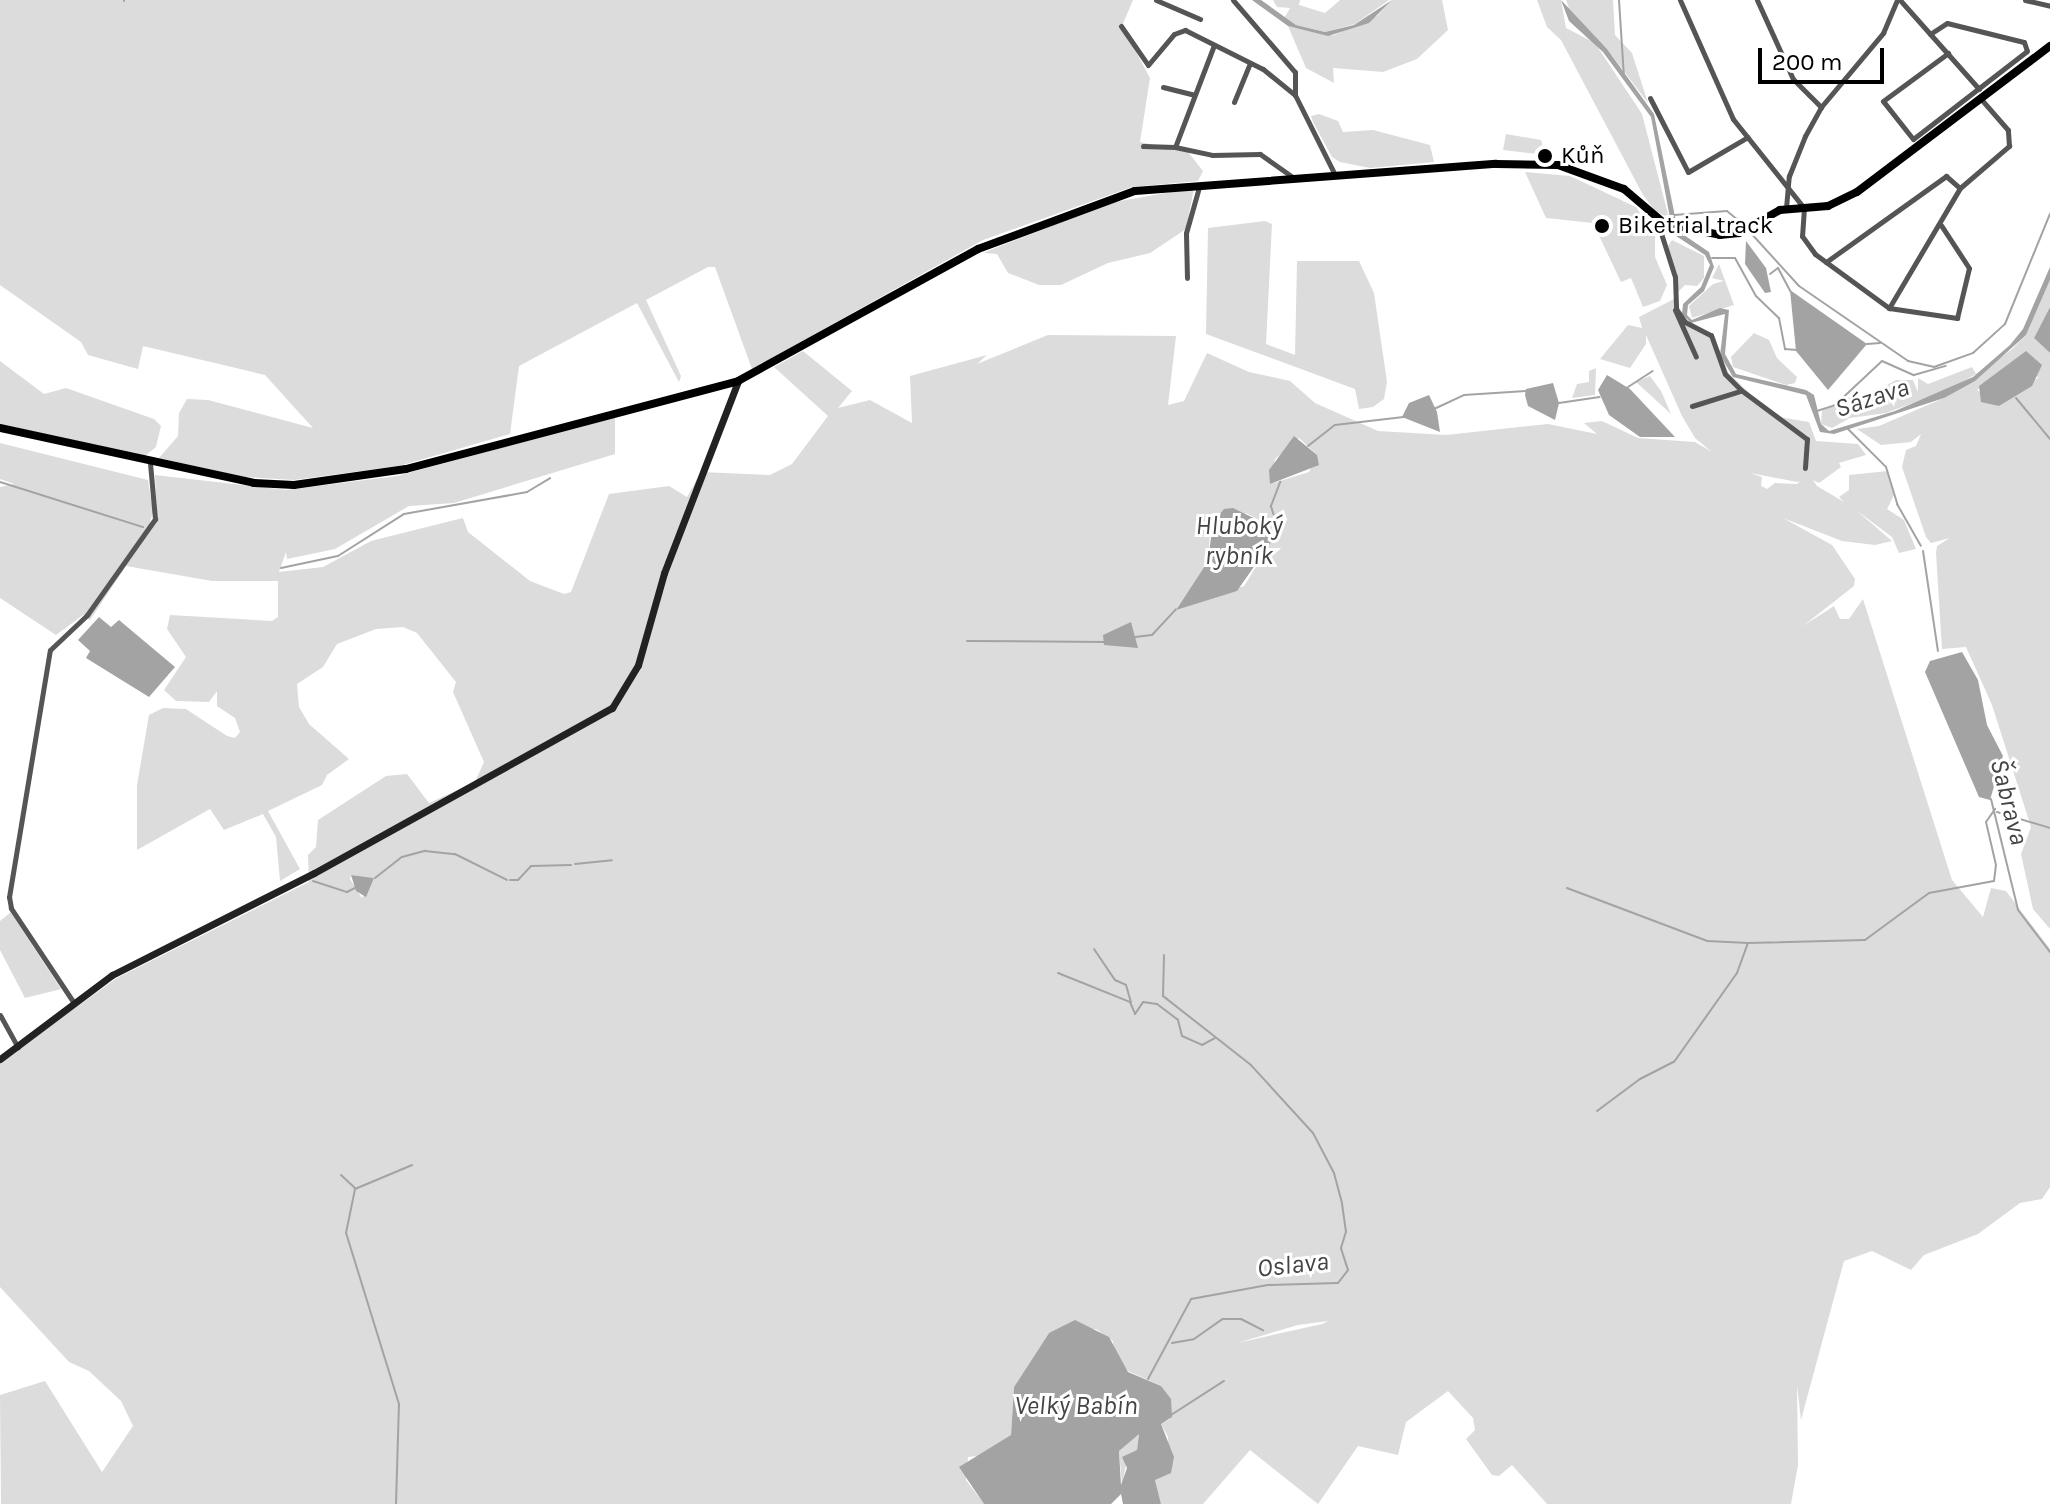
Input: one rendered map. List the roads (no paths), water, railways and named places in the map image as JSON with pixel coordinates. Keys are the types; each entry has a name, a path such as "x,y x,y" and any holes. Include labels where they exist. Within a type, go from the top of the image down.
{"main road":[{"path":"0,428 150,463 254,483 307,483 406,469 738,381 978,249 1106,198 1199,186 1504,163 1558,165 1624,189 1671,225 1720,235 1747,229 1786,208 1828,206 1857,192 2050,46"}],"street":[{"path":"1156,0 1200,19"},
{"path":"1233,0 1292,67 1295,95 1336,176"},
{"path":"1680,0 1715,83 1748,137 1804,208 1802,236 1826,262 1889,308 1961,316 1969,268 1941,225"},
{"path":"1757,0 1793,79 1821,107"},
{"path":"1786,208 1790,169 1821,107 1883,33 1898,0 1979,89"},
{"path":"2025,0 2050,6"},
{"path":"1930,34 1947,23 2024,42 2027,51 1913,139 1883,101 1948,53"},
{"path":"1121,26 1148,65 1178,31 1250,63 1295,95"},
{"path":"1175,147 1214,45"},
{"path":"1234,102 1250,63"},
{"path":"1163,87 1194,95"},
{"path":"1650,98 1688,172 1748,137"},
{"path":"1889,308 1941,225 1960,188 2009,146 2008,130 1981,99"},
{"path":"1143,146 1175,147 1212,155 1260,154 1294,179"},
{"path":"1826,262 1946,176 1960,188"},
{"path":"1187,278 1186,233 1199,186"},
{"path":"1671,225 1660,230 1675,277 1676,319 1696,357"},
{"path":"1675,305 1685,322 1711,335 1725,374 1741,390 1807,439 1805,468"},
{"path":"0,1059 19,1048 112,975 309,875 612,708 638,665 664,573 738,381"},
{"path":"1692,406 1741,390"},
{"path":"74,1003 11,908 9,897 50,650 87,615 155,519 150,463"},
{"path":"0,1015 19,1048"}],"water":[{"path":"1252,0 1261,0 1296,25 1325,32 1354,25 1392,0 1369,23 1328,36 1288,26"},
{"path":"1561,0 1607,49 1654,114 1678,231 1709,252 1714,267 1704,291 1688,305 1687,315 1692,320 1720,308 1729,310 1725,354 1736,374 1806,390 1814,395 1821,424 1829,431 1895,411 1973,377 2010,345 2023,329 2050,267 2050,280 2026,335 1975,381 1944,398 1834,434 1820,432 1806,395 1733,377 1720,355 1725,314 1691,323 1682,314 1683,304 1701,287 1710,265 1705,255 1673,234 1651,117 1603,52 1569,21"},
{"path":"1746,241 1766,268 1771,292 1765,293 1745,264"},
{"path":"1790,290 1867,344 1828,390 1796,351"},
{"path":"2050,307 2050,353 2034,338"},
{"path":"2026,351 2042,365 2032,386 1999,406 1981,402 1979,386"},
{"path":"1607,375 1630,389 1675,437 1640,437 1609,415 1598,390"},
{"path":"1553,383 1559,403 1555,420 1528,406 1525,395 1526,389"},
{"path":"1429,395 1437,412 1440,432 1402,417 1409,403"},
{"path":"1294,436 1317,455 1319,465 1270,484 1269,470"},
{"name":"Hluboký rybník","path":"1233,508 1266,524 1272,541 1237,591 1176,610 1208,561 1213,522 1224,509"},
{"path":"99,617 111,627 119,620 175,667 149,697 86,658 90,651 78,640"},
{"path":"1131,622 1138,648 1104,645 1103,635"},
{"path":"1962,652 1978,680 1987,725 2003,756 1990,800 1979,797 1925,672 1930,661"},
{"path":"351,875 374,878 366,897 356,891"},
{"name":"Velký Babín","path":"1075,1320 1109,1337 1128,1372 1161,1386 1171,1399 1172,1417 1161,1424 1174,1457 1171,1473 1155,1480 1161,1504 1123,1504 1121,1494 1111,1504 984,1504 959,1467 1011,1435 1014,1387 1049,1333","holes":["1139,1434 1137,1450 1122,1457 1127,1468 1121,1485 1119,1451"]}],"waterway":[{"path":"1619,0 1624,78"},
{"path":"1674,215 1727,211 1745,226"},
{"name":"Sázava","path":"1749,231 1799,286 1908,361 1934,367 1973,353 2005,324 2050,214"},
{"path":"1712,258 1735,258 1756,296 1779,318 1785,349 1797,350"},
{"path":"1770,274 1778,268 1791,292"},
{"path":"1867,344 1880,343"},
{"name":"Sázava","path":"1817,411 1835,405 1882,361 1914,375 1946,366"},
{"path":"1625,389 1653,371"},
{"path":"1434,409 1464,395 1527,391"},
{"path":"1559,403 1600,397"},
{"path":"2016,398 2050,439"},
{"path":"1308,446 1335,425 1404,417"},
{"name":"Šabrava","path":"1847,428 1886,467 1897,504 1921,546"},
{"path":"281,568 338,556 404,514 527,492 550,478"},
{"path":"0,482 143,527"},
{"path":"1273,534 1277,525 1271,506 1280,482"},
{"name":"Šabrava","path":"1923,551 1938,651"},
{"path":"1135,637 1152,635 1176,609"},
{"path":"967,641 1105,642"},
{"name":"Šabrava","path":"1991,799 2018,910 2050,952"},
{"path":"1597,1111 1640,1079 1674,1062 1737,973 1748,943 1865,940 1929,893 1994,881 1996,865 1986,822 1995,809"},
{"path":"1997,812 2050,828"},
{"path":"375,878 402,857 425,851 455,854 507,880"},
{"path":"575,864 612,860"},
{"path":"510,880 518,880 531,866 571,865"},
{"path":"313,881 347,892 355,888"},
{"path":"1567,888 1707,941 1748,943"},
{"path":"1094,949 1115,980 1126,985 1131,1002"},
{"name":"Oslava","path":"1148,1379 1191,1299 1268,1285 1338,1283 1348,1270 1341,1248 1346,1232 1342,1203 1334,1173 1313,1133 1251,1065 1163,996 1164,955"},
{"path":"1058,973 1130,1002 1135,1014 1143,1002 1157,1004 1178,1020 1182,1036 1202,1045 1215,1038"},
{"path":"396,1504 399,1404 346,1233 355,1189 412,1165"},
{"path":"341,1175 355,1188"},
{"path":"1172,1343 1194,1339 1223,1319 1241,1319 1263,1330"},
{"path":"1171,1415 1224,1381"}],"place":[{"name":"Kůň","path":"1545,156"},
{"name":"Biketrial track","path":"1602,226"}]}
